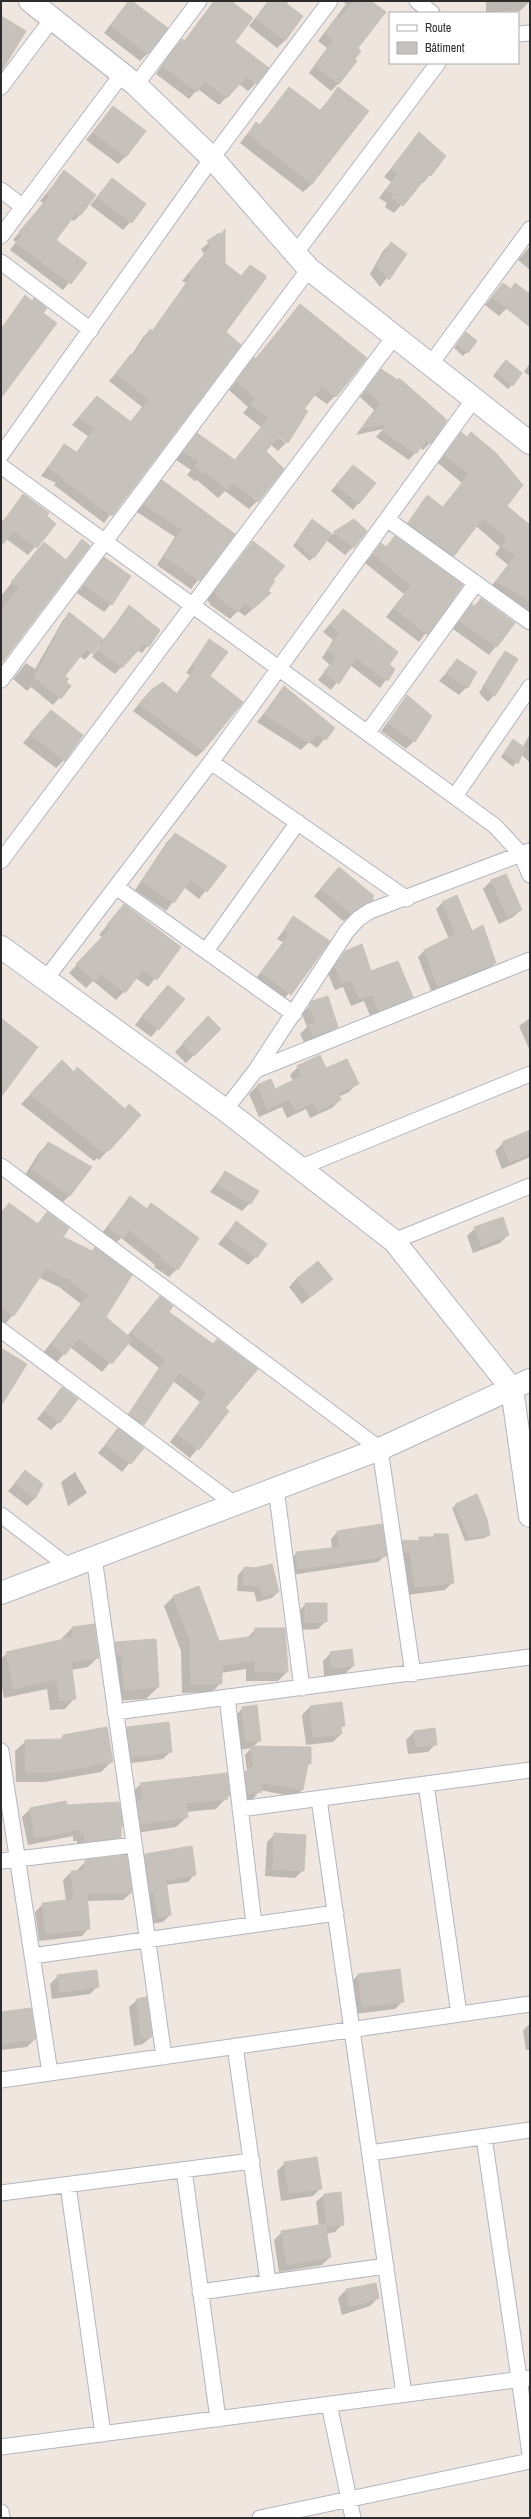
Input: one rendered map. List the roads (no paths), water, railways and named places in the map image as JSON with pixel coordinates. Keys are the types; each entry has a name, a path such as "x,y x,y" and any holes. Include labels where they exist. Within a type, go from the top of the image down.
{"street":[{"path":"1,236 23,207 129,80 199,1"},
{"path":"1,455 212,158 330,1"},
{"path":"417,1 431,12"},
{"path":"1,87 39,7 129,80 212,158 302,261 430,365 530,443"},
{"path":"519,34 530,33"},
{"path":"1,680 104,541 302,261 437,64"},
{"path":"1,190 23,207"},
{"path":"430,365 530,229"},
{"path":"1,262 91,330"},
{"path":"1,861 394,336"},
{"path":"45,980 280,669 474,400"},
{"path":"1,466 495,826 525,853 530,875"},
{"path":"388,520 530,622"},
{"path":"368,732 476,583"},
{"path":"455,796 530,687"},
{"path":"211,762 407,898"},
{"path":"206,951 298,822"},
{"path":"225,1110 256,1070 347,931 358,919 370,911 525,853"},
{"path":"116,887 294,1014"},
{"path":"1,947 225,1110 394,1241 521,1385 530,1516"},
{"path":"256,1070 530,960"},
{"path":"299,1168 530,1074"},
{"path":"1,1166 380,1449 413,1674"},
{"path":"394,1241 530,1186"},
{"path":"1,1330 233,1503"},
{"path":"1,1593 233,1503 380,1449 521,1385"},
{"path":"276,1488 302,1688"},
{"path":"1,1515 69,1567"},
{"path":"94,1557 164,2057"},
{"path":"116,1712 413,1674 530,1657"},
{"path":"227,1697 254,1924"},
{"path":"1,1751 50,2073"},
{"path":"240,1809 530,1770"},
{"path":"426,1784 459,2014"},
{"path":"319,1799 404,2394"},
{"path":"1,1861 134,1845"},
{"path":"32,1956 336,1913"},
{"path":"1,2080 530,2004"},
{"path":"235,2046 268,2282"},
{"path":"370,2153 530,2130"},
{"path":"484,2137 524,2379 530,2454"},
{"path":"1,2193 252,2161"},
{"path":"184,2170 218,2419"},
{"path":"68,2185 103,2434"},
{"path":"200,2292 386,2266"},
{"path":"1,2447 524,2379"},
{"path":"329,2404 353,2518"},
{"path":"260,2518 530,2461"},
{"path":"1,2512 2,2518"}]}
